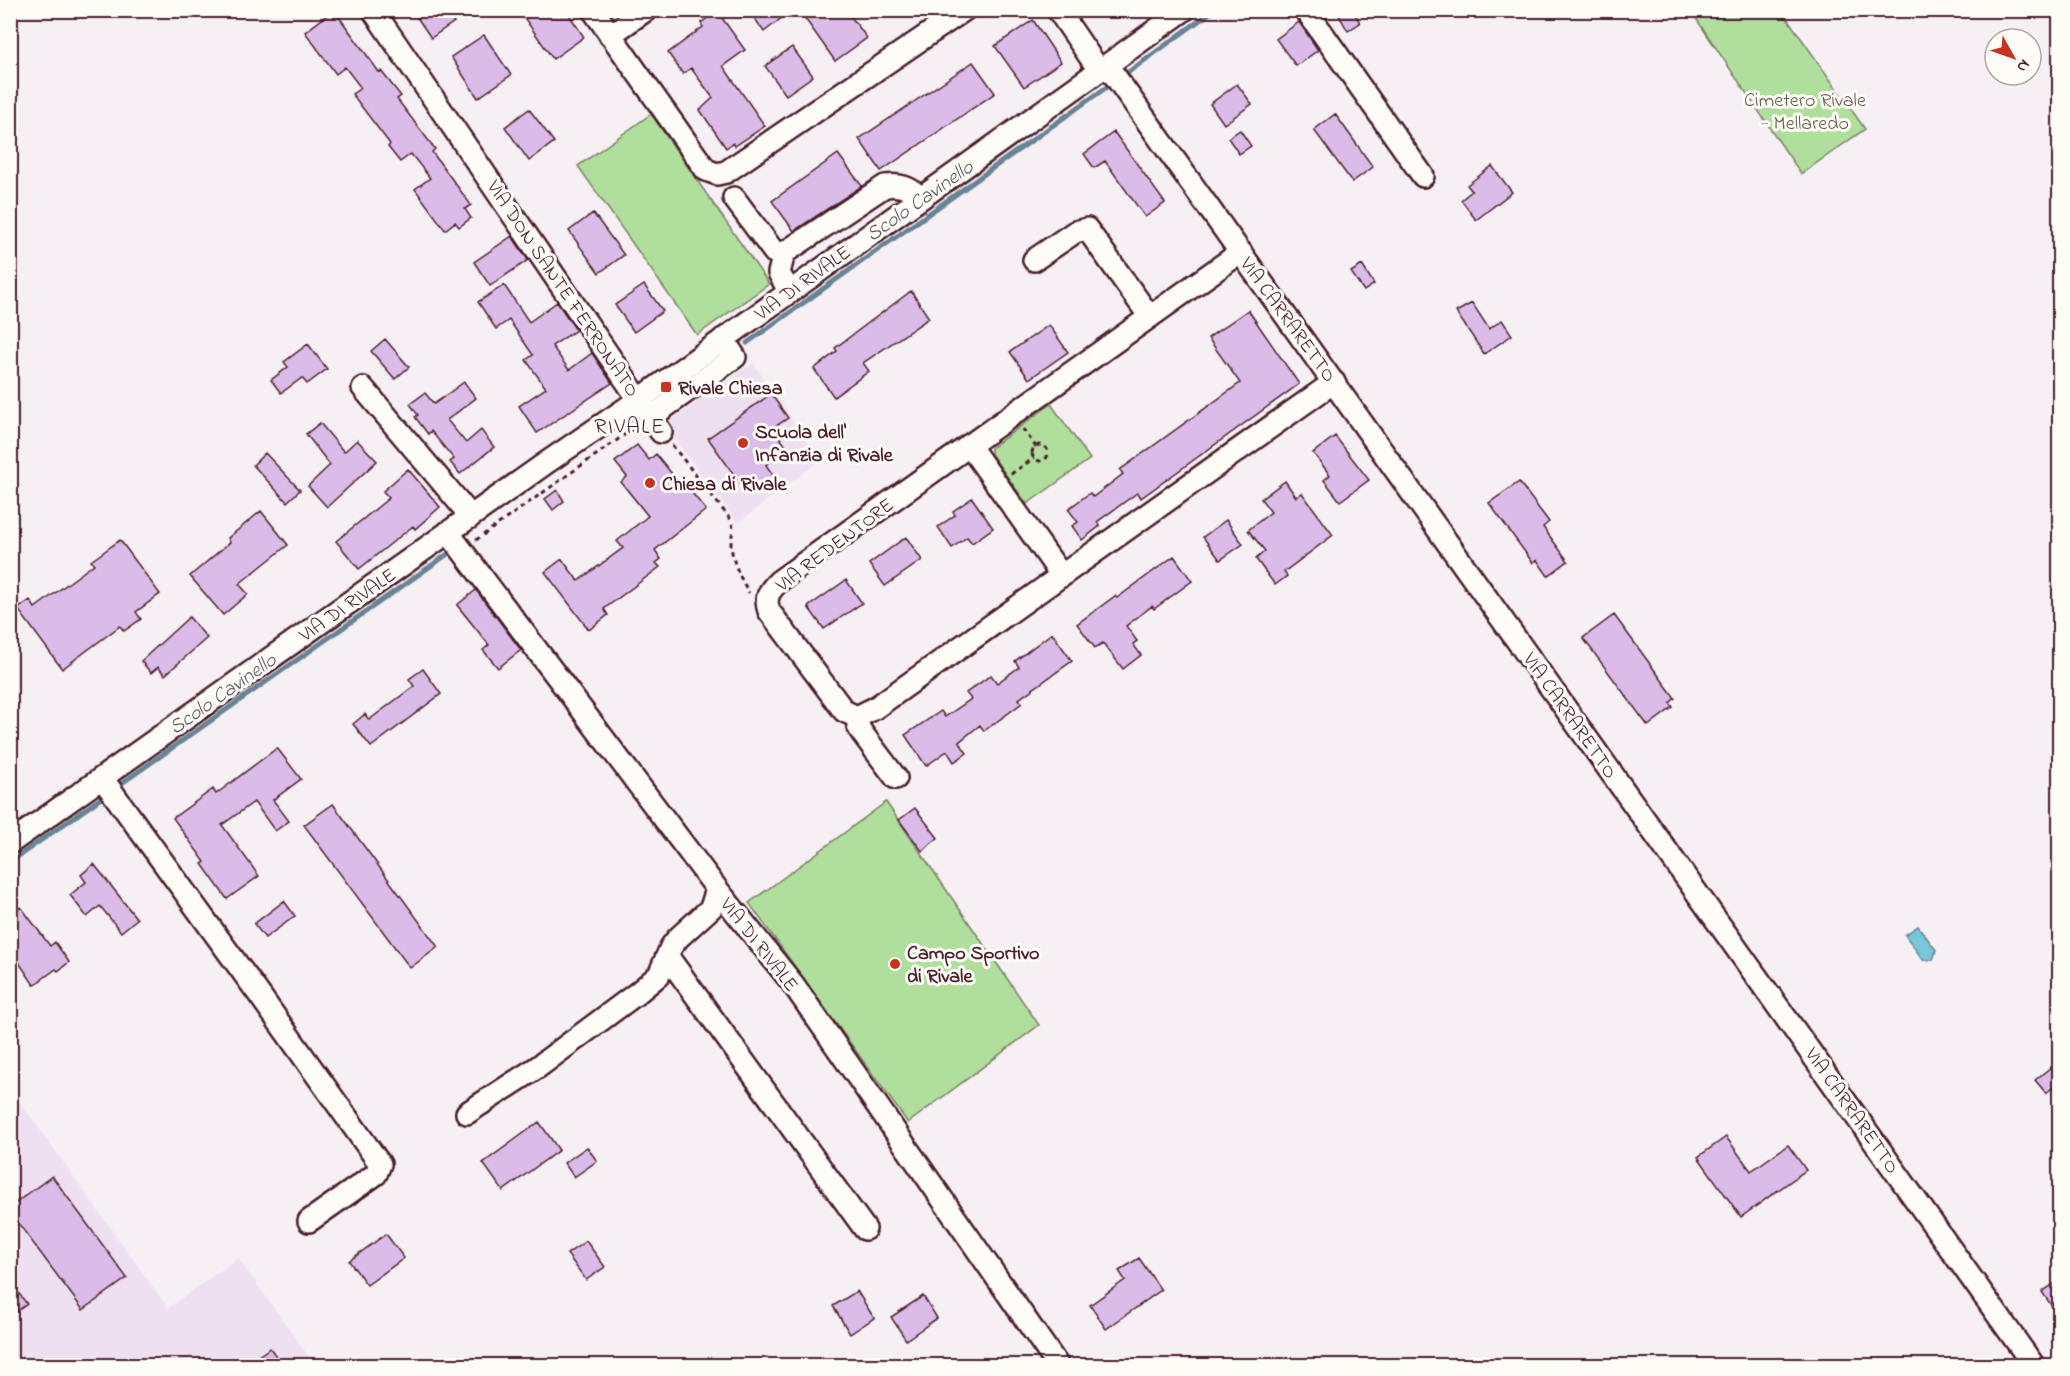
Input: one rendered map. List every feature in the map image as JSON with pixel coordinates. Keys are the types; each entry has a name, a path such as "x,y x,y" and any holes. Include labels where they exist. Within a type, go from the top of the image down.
{"street":[{"name":"VIA DON SANTE FERRONATO","path":"373,10 651,416"},
{"path":"593,10 706,170 717,174 726,172 964,10"},
{"path":"610,35 646,10"},
{"name":"VIA CARRARETTO","path":"1058,10 1241,252 2034,1365"},
{"name":"VIA DI RIVALE","path":"10,843 109,788 469,518 651,416 723,339 785,285 920,198 1184,10"},
{"path":"1306,10 1423,176"},
{"path":"734,198 774,252 784,253 885,186 895,185 908,188 920,198"},
{"path":"1034,260 1075,232 1087,229 1150,317"},
{"name":"VIA REDENTORE","path":"896,778 862,733 857,717 844,711 773,617 767,605 767,595 779,580 1241,252"},
{"path":"784,253 779,273 785,285"},
{"path":"857,717 876,708 1334,382"},
{"path":"363,388 463,507 469,518"},
{"path":"969,445 1062,576"},
{"name":"VIA DI RIVALE","path":"448,532 717,889 793,984 1058,1365"},
{"path":"109,788 380,1164 376,1174 309,1221"},
{"path":"466,1113 538,1066 659,975 671,946 711,908 717,889"},
{"path":"668,957 865,1229"}],"path":[{"path":"461,550 651,416 731,520 734,531 731,542 736,570"},
{"path":"1018,423 1036,447"},
{"path":"1036,447 1046,448 1048,456 1042,461 1034,458 1032,452 1036,447"},
{"path":"1005,479 1034,458"}],"shaded area":[{"name":"Scuola dell' Infanzia di Rivale","path":"753,363 820,460 738,523 664,425"},
{"path":"10,1088 168,1308 238,1258 315,1365 11,1365"}],"green space":[{"name":"Cimetero Rivale - Mellaredo","path":"1691,11 1782,11 1865,129 1801,174"},
{"path":"651,114 769,284 697,335 578,166"},
{"path":"1051,404 1090,459 1027,504 991,454 991,448"},
{"name":"Campo Sportivo di Rivale","path":"886,802 1039,1025 908,1123 749,903"}],"water":[{"path":"1918,926 1936,950 1933,960 1923,960 1905,935"}],"building":[{"path":"334,10 379,72 381,71 401,96 397,99 435,149 432,152 471,205 465,209 471,218 459,227 455,222 445,230 415,189 430,178 411,154 400,162 388,147 390,144 352,94 361,88 345,67 336,74 305,32"},
{"path":"412,10 446,10 454,22 431,38"},
{"path":"537,10 566,10 584,37 553,59 525,19"},
{"path":"749,10 792,10 764,32"},
{"path":"799,10 846,10 867,38 835,61"},
{"path":"1336,10 1353,10 1360,23 1348,31"},
{"path":"717,11 745,50 723,66 765,126 735,146 733,143 726,148 700,110 713,98 691,68 683,74 668,53 703,27 701,23"},
{"path":"1033,20 1061,62 1024,87 995,46"},
{"path":"1299,22 1318,50 1296,66 1276,39"},
{"path":"484,35 511,75 478,98 451,57"},
{"path":"792,47 813,76 786,95 765,66"},
{"path":"973,62 995,93 881,171 859,139"},
{"path":"1237,84 1252,104 1224,124 1210,104"},
{"path":"529,109 554,142 529,161 505,127"},
{"path":"1335,114 1373,167 1352,182 1314,130"},
{"path":"1240,130 1251,146 1239,154 1228,138"},
{"path":"1114,132 1165,203 1145,217 1105,161 1094,168 1084,154"},
{"path":"838,154 862,186 794,231 772,201"},
{"path":"1492,166 1512,192 1476,220 1461,200 1472,191 1467,185"},
{"path":"593,213 624,255 599,273 569,231"},
{"path":"512,236 528,260 490,286 474,262"},
{"path":"1362,265 1374,284 1364,291 1351,272"},
{"path":"504,285 529,322 557,302 576,330 552,346 569,370 592,353 612,383 537,433 519,406 546,388 526,360 533,355 509,320 496,329 478,302"},
{"path":"644,285 663,311 634,332 615,305"},
{"path":"911,291 929,318 863,363 869,371 834,397 814,369 837,351 835,348"},
{"path":"1472,303 1489,329 1502,320 1512,335 1484,354 1456,312"},
{"path":"1248,310 1299,384 1141,498 1137,493 1097,522 1100,526 1082,540 1072,526 1078,522 1068,509 1090,493 1093,497 1123,474 1120,470 1240,383 1208,338"},
{"path":"1049,325 1068,352 1029,379 1010,352"},
{"path":"385,339 409,367 395,379 371,351"},
{"path":"308,344 327,369 307,384 302,378 281,393 271,380 288,367 284,362"},
{"path":"464,382 476,398 447,420 466,443 481,430 494,447 460,474 450,462 454,459 431,431 428,434 415,417 418,415 410,404 425,393 434,404"},
{"path":"771,394 788,418 773,428 788,449 766,465 775,478 749,496 708,438"},
{"path":"320,423 344,452 357,440 377,461 327,507 308,486 330,465 306,434"},
{"path":"1335,436 1369,480 1340,501 1324,480 1330,475 1313,453"},
{"path":"637,445 649,460 656,454 685,490 688,488 706,510 655,550 661,559 656,563 660,567 604,609 608,615 589,630 545,572 562,559 578,581 623,548 617,541 648,516 621,482 627,477 615,462"},
{"path":"265,453 300,490 287,502 253,465"},
{"path":"408,469 440,507 415,529 413,526 359,569 336,541 389,498 383,491"},
{"path":"1285,481 1296,497 1302,493 1333,535 1284,572 1287,576 1275,585 1256,559 1265,551 1248,530 1271,512 1261,499"},
{"path":"1519,482 1549,522 1543,527 1568,561 1548,576 1537,560 1533,563 1489,503"},
{"path":"557,490 564,501 553,510 545,499"},
{"path":"972,498 993,528 972,543 967,537 952,548 938,527 955,515 953,511"},
{"path":"261,511 288,545 239,584 248,594 223,615 190,576 230,542 228,538"},
{"path":"1226,520 1243,544 1220,560 1203,537"},
{"path":"906,537 922,560 885,586 869,564"},
{"path":"120,540 160,594 136,612 141,619 124,631 120,626 62,669 18,609 30,600 35,608 94,564 91,561"},
{"path":"1174,556 1192,581 1154,609 1152,606 1126,626 1137,641 1133,644 1141,655 1123,669 1103,643 1095,648 1077,624"},
{"path":"846,580 862,603 824,629 808,607"},
{"path":"476,590 521,650 498,668 483,650 489,645 457,605"},
{"path":"1614,615 1675,698 1670,703 1673,707 1648,726 1583,638"},
{"path":"189,617 207,638 165,675 158,667 151,673 141,661"},
{"path":"1052,633 1072,661 1019,699 1022,703 984,731 980,725 959,742 967,753 954,762 947,751 926,766 905,735 941,711 945,717 971,699 966,693 991,675 997,683 1019,667 1015,661"},
{"path":"423,669 441,694 371,747 353,724 365,714 369,720 414,686 409,679"},
{"path":"277,748 301,779 273,800 289,821 275,831 254,802 222,825 259,876 227,899 202,864 205,862 173,818 213,789 216,794"},
{"path":"333,804 438,947 410,968 304,825"},
{"path":"915,808 938,838 922,851 899,820"},
{"path":"94,864 137,919 121,932 100,906 87,917 70,895 86,882 81,875"},
{"path":"284,901 295,916 265,938 254,924"},
{"path":"21,907 50,946 55,942 69,962 34,985 10,949 10,914"},
{"path":"2051,1067 2060,1078 2060,1082 2046,1093 2035,1080"},
{"path":"539,1122 559,1150 503,1191 483,1163"},
{"path":"1726,1137 1751,1171 1788,1145 1806,1170 1741,1217 1698,1157"},
{"path":"587,1147 597,1161 574,1177 564,1163"},
{"path":"52,1176 127,1278 83,1310 10,1212 10,1207"},
{"path":"386,1234 404,1258 367,1285 349,1261"},
{"path":"586,1241 605,1267 586,1280 567,1254"},
{"path":"1139,1258 1161,1290 1106,1329 1090,1305 1125,1280 1119,1271"},
{"path":"2060,1280 2060,1318 2042,1292"},
{"path":"10,1282 27,1304 10,1316"},
{"path":"857,1291 874,1318 850,1334 833,1306"},
{"path":"923,1296 937,1318 906,1340 891,1317"},
{"path":"270,1348 283,1365 245,1365"}],"waterway":[{"name":"Scolo Cavinello","path":"1127,73 1214,10"},
{"name":"Scolo Cavinello","path":"747,343 1111,84"},
{"name":"Scolo Cavinello","path":"115,788 452,551"},
{"name":"Scolo Cavinello","path":"10,862 107,794"}],"place":[{"name":"Rivale Chiesa","path":"666,387"},
{"name":"Scuola dell' Infanzia di Rivale","path":"743,443"},
{"name":"Chiesa di Rivale","path":"650,483"},
{"name":"Campo Sportivo di Rivale","path":"895,964"}],"district":[{"name":"RIVALE","path":"630,425"}]}
